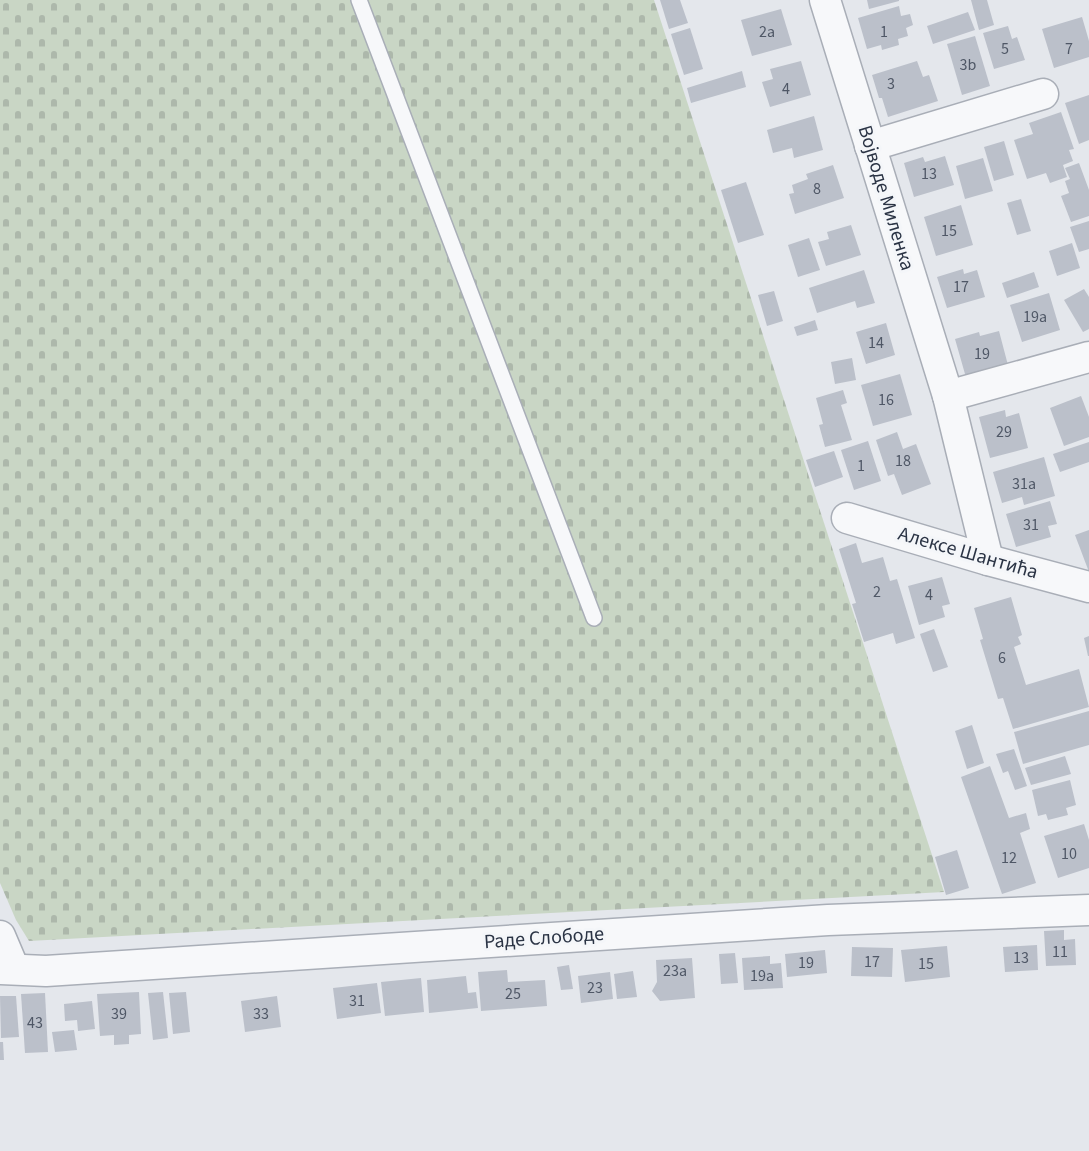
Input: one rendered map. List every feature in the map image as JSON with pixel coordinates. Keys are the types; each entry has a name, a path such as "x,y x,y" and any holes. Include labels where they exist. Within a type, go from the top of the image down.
{"street":[{"name":"Војводе Миленка","path":"825,0 948,396 988,560"},
{"path":"870,146 1043,94"},
{"path":"948,396 1089,357"},
{"name":"Алексе Шантића","path":"847,518 1089,587"},
{"name":"Раде Слободе","path":"7,969 46,971 828,920 1089,910"},
{"path":"0,936 7,969"}],"lane":[{"path":"359,0 594,618"}],"green space":[{"path":"0,0 654,0 944,892 29,941 16,920 0,883"}],"building":[{"path":"660,0 680,0 688,23 669,29"},
{"path":"867,0 899,0 899,1 869,9"},
{"path":"971,0 987,0 994,25 979,30"},
{"path":"899,6 901,16 910,14 913,25 906,28 908,36 898,39 899,45 882,50 881,45 867,49 858,18"},
{"path":"781,9 792,45 752,56 741,20"},
{"path":"968,12 975,30 933,44 927,26"},
{"path":"1082,17 1089,41 1089,57 1054,68 1042,29"},
{"path":"1008,26 1012,39 1017,37 1025,60 994,69 983,33"},
{"path":"690,28 703,69 684,75 671,34"},
{"path":"975,36 990,86 962,95 947,44"},
{"path":"801,61 811,95 770,107 762,82 773,79 770,69"},
{"path":"917,61 923,77 929,75 938,101 888,117 872,75"},
{"path":"742,71 746,87 691,103 687,88"},
{"path":"1089,95 1089,140 1079,144 1065,103"},
{"path":"1061,112 1074,149 1069,150 1073,161 1063,165 1067,177 1050,183 1046,173 1027,179 1014,140 1033,134 1029,123"},
{"path":"814,116 823,150 794,158 792,148 773,153 767,130"},
{"path":"1004,141 1014,175 994,181 984,147"},
{"path":"945,156 954,185 914,197 904,163 923,157 925,162"},
{"path":"983,158 993,191 965,199 956,166"},
{"path":"1079,163 1089,190 1089,216 1071,222 1061,196 1069,193 1065,181 1070,179 1065,168"},
{"path":"833,165 844,198 795,214 789,194 794,193 792,185 808,179 806,174"},
{"path":"746,182 764,235 738,243 721,190"},
{"path":"1021,199 1031,231 1017,235 1007,203"},
{"path":"961,205 973,245 936,256 924,217"},
{"path":"1089,221 1089,249 1079,252 1070,227"},
{"path":"851,225 861,255 826,266 818,242 829,239 827,232"},
{"path":"809,238 820,270 798,277 788,245"},
{"path":"1072,243 1080,268 1057,276 1049,251"},
{"path":"963,269 964,274 977,270 985,297 947,308 937,277"},
{"path":"864,270 875,303 857,308 855,301 817,313 809,288"},
{"path":"1034,272 1039,287 1007,298 1002,283"},
{"path":"1084,289 1089,297 1089,329 1083,332 1064,300"},
{"path":"774,291 783,321 767,326 758,295"},
{"path":"1049,293 1060,330 1022,342 1010,305"},
{"path":"815,320 818,330 797,336 794,327"},
{"path":"886,323 895,355 866,364 856,332"},
{"path":"999,331 1009,369 967,381 955,339 979,332 980,336"},
{"path":"852,358 856,380 835,384 831,362"},
{"path":"900,374 912,415 873,426 861,385"},
{"path":"843,390 847,403 841,405 852,440 825,447 819,425 823,424 816,398"},
{"path":"1081,396 1089,417 1089,437 1064,446 1050,408"},
{"path":"1005,410 1006,417 1019,413 1028,448 990,458 979,417"},
{"path":"897,432 903,449 916,444 931,484 902,495 894,474 888,476 876,440"},
{"path":"868,441 881,481 854,490 841,450"},
{"path":"1089,442 1089,462 1060,472 1053,454"},
{"path":"834,451 843,477 815,487 806,460"},
{"path":"1044,457 1055,496 1024,505 1022,497 1002,503 993,472"},
{"path":"1050,501 1057,524 1048,526 1051,537 1016,547 1006,514"},
{"path":"1089,530 1089,572 1075,535"},
{"path":"856,543 862,563 883,557 890,581 897,579 915,638 896,644 893,633 864,642 852,604 856,603 839,549"},
{"path":"942,577 950,604 942,606 945,617 919,625 908,586"},
{"path":"1011,597 1022,635 1018,637 1021,644 1014,647 1026,685 1079,669 1089,707 1013,729 1003,698 998,699 980,640 983,639 974,608"},
{"path":"934,629 948,667 933,672 920,634"},
{"path":"1089,636 1089,656 1088,656 1084,638"},
{"path":"1089,711 1089,745 1023,764 1014,732"},
{"path":"972,725 984,763 967,769 955,731"},
{"path":"1014,749 1027,786 1015,790 1008,771 1003,773 996,754"},
{"path":"1065,756 1071,774 1031,785 1025,768"},
{"path":"990,766 1009,818 1026,813 1030,829 1020,833 1036,883 1002,894 961,777"},
{"path":"1070,780 1076,805 1066,808 1068,815 1048,820 1046,814 1038,816 1032,790"},
{"path":"1084,824 1089,840 1089,868 1058,878 1044,836"},
{"path":"957,850 969,888 946,895 935,857"},
{"path":"1064,930 1064,940 1075,939 1076,965 1046,966 1044,931"},
{"path":"1037,945 1038,970 1005,972 1003,947"},
{"path":"947,946 950,977 905,982 901,950"},
{"path":"852,947 893,948 892,977 851,976"},
{"path":"825,950 827,973 787,977 785,954"},
{"path":"735,953 738,983 721,984 719,954"},
{"path":"770,956 770,964 781,963 783,988 744,990 742,958"},
{"path":"692,958 695,998 660,1001 652,991 657,982 656,960"},
{"path":"569,965 573,989 561,990 557,967"},
{"path":"507,970 508,982 545,980 547,1006 481,1011 478,972"},
{"path":"633,971 637,997 617,999 614,974"},
{"path":"610,972 613,999 581,1003 578,976"},
{"path":"466,976 468,993 476,992 478,1008 429,1013 427,980"},
{"path":"421,978 424,1012 385,1016 381,982"},
{"path":"377,983 381,1013 337,1019 333,988"},
{"path":"139,992 141,1034 129,1035 129,1044 114,1045 114,1035 100,1036 97,994"},
{"path":"163,992 168,1038 153,1040 148,993"},
{"path":"186,992 190,1032 173,1034 169,993"},
{"path":"45,993 48,1052 25,1053 21,994"},
{"path":"0,996 16,996 19,1037 1,1038"},
{"path":"277,996 281,1027 245,1032 241,1001"},
{"path":"92,1001 95,1029 78,1031 77,1020 65,1021 64,1004"},
{"path":"74,1030 77,1050 55,1052 52,1032"},
{"path":"0,1042 3,1042 4,1060 0,1060"}]}
